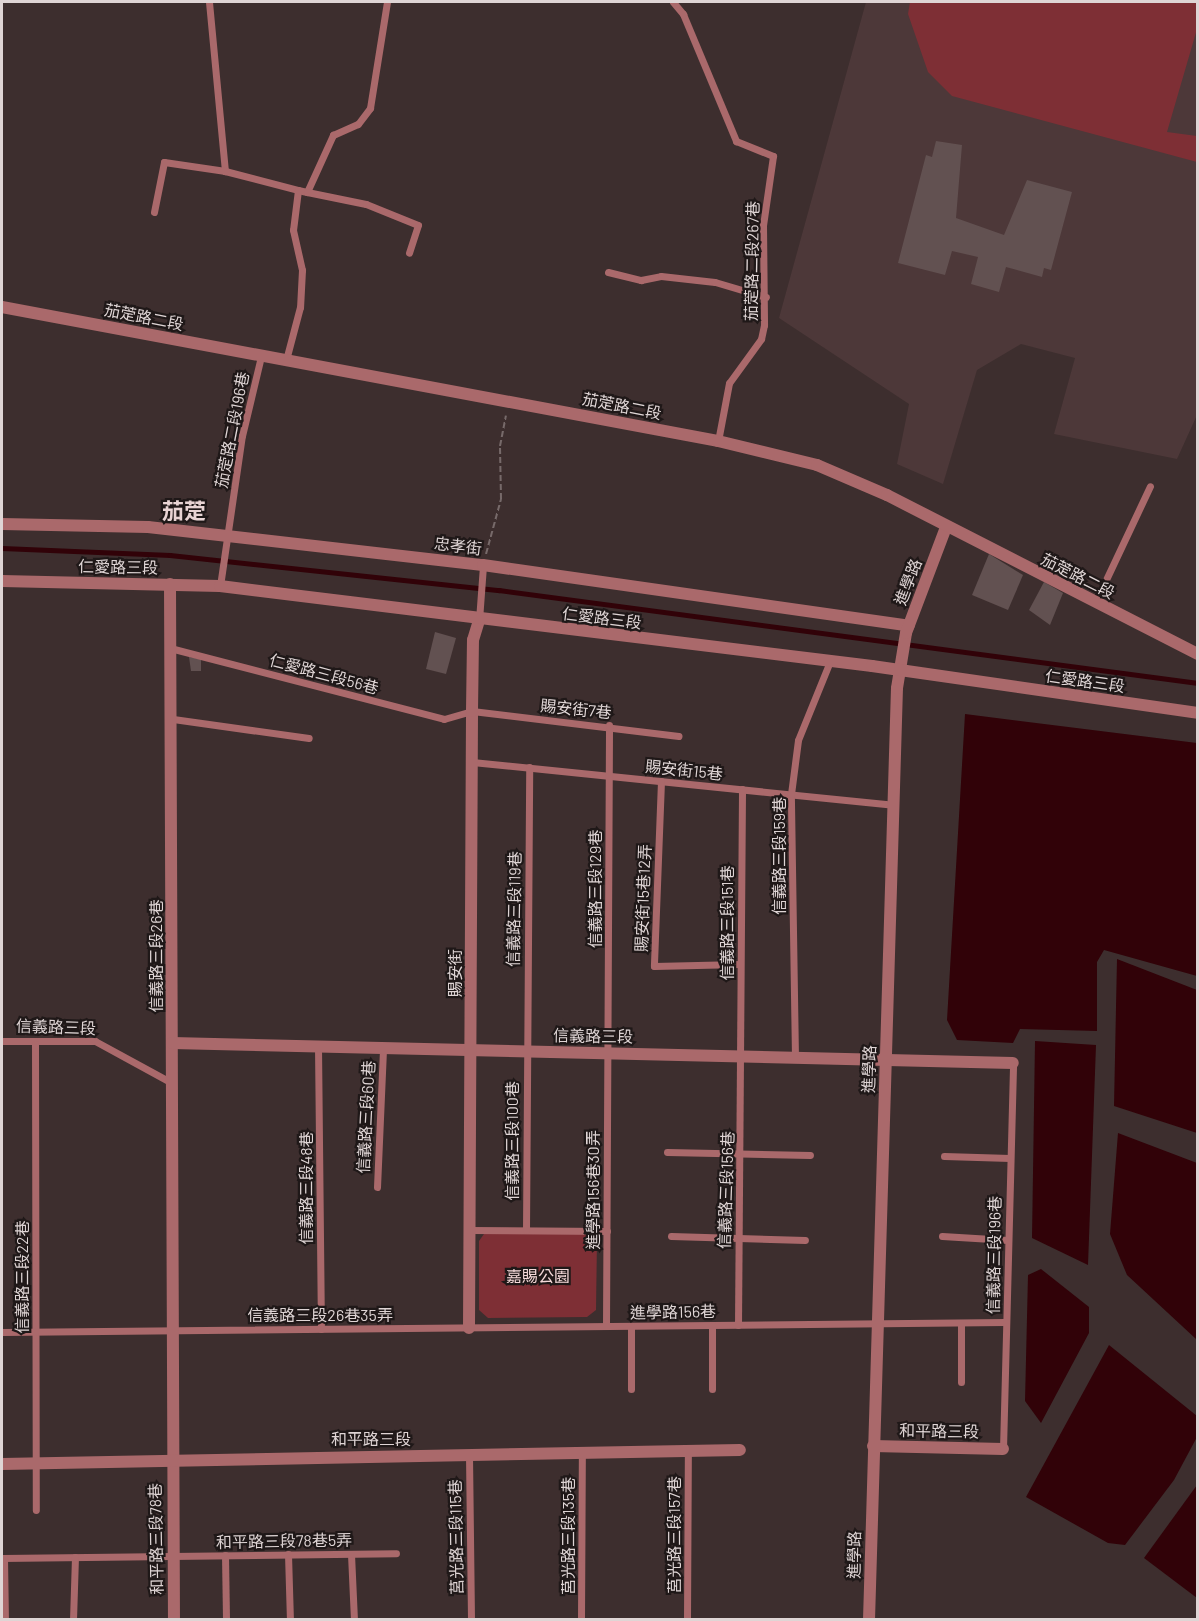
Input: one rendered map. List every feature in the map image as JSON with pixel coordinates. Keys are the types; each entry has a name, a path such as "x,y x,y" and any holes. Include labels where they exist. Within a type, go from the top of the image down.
{"street":[{"name":"茄萣路二段","path":"2,307 718,441 817,465 946,527 1197,654"},
{"name":"忠孝街","path":"2,524 148,527 225,541 482,571 907,629"},
{"name":"進學路","path":"869,1620 898,671 907,629 946,527"},
{"name":"仁愛路三段","path":"2,581 220,586 479,620 830,661 1197,713"},
{"name":"信義路三段26巷","path":"170,584 173,719 172,1457"},
{"name":"賜安街","path":"469,1328 472,640 479,620"},
{"name":"信義路三段","path":"172,1042 1012,1063"},
{"name":"和平路三段","path":"873,1446 1003,1449"},
{"name":"和平路三段","path":"2,1464 172,1457 740,1450"},
{"name":"和平路三段78巷","path":"172,1457 171,1556 174,1620"}],"lane":[{"path":"209,2 225,171"},
{"path":"307,192 333,135 358,124 370,108 387,2"},
{"name":"茄萣路二段267巷","path":"673,2 684,14 736,141 773,156 764,225 766,297 761,339 729,383 718,441"},
{"path":"154,212 164,162 225,171 298,190 366,204 418,225 409,253"},
{"path":"286,360 300,307 302,270 293,230 298,190"},
{"path":"608,272 641,280 661,276 715,282 766,297"},
{"name":"茄萣路二段196巷","path":"220,586 225,541 261,356"},
{"path":"1095,603 1150,486"},
{"path":"479,620 482,571"},
{"name":"仁愛路三段56巷","path":"170,648 444,719 472,711"},
{"name":"信義路三段159巷","path":"795,1058 792,794 798,740 830,661"},
{"name":"賜安街7巷","path":"472,711 609,725 678,736"},
{"path":"173,719 309,738"},
{"name":"信義路三段129巷","path":"607,1053 609,725"},
{"name":"賜安街15巷","path":"472,762 893,805"},
{"name":"信義路三段119巷","path":"526,1051 529,767"},
{"name":"賜安街15巷12弄","path":"662,781 654,966 740,964"},
{"name":"信義路三段151巷","path":"742,789 740,964 742,1056"},
{"name":"信義路三段","path":"2,1041 35,1044 95,1041 172,1083"},
{"name":"信義路三段22巷","path":"35,1044 36,1510"},
{"name":"信義路三段48巷","path":"318,1046 321,1329"},
{"name":"信義路三段60巷","path":"377,1187 383,1048"},
{"name":"信義路三段100巷","path":"526,1051 526,1230"},
{"name":"進學路156巷30弄","path":"606,1326 607,1053"},
{"name":"信義路三段156巷","path":"738,1325 742,1056"},
{"name":"信義路三段196巷","path":"1003,1449 1012,1063"},
{"path":"667,1152 810,1155"},
{"path":"944,1156 1010,1158"},
{"path":"470,1230 607,1231"},
{"path":"671,1236 738,1236 805,1240"},
{"path":"942,1236 1008,1240"},
{"name":"進學路156巷","path":"469,1328 1005,1322"},
{"path":"961,1323 961,1382"},
{"path":"712,1325 712,1389"},
{"path":"631,1326 631,1389"},
{"name":"信義路三段26巷35弄","path":"171,1329 469,1328"},
{"path":"2,1332 171,1329"},
{"name":"莒光路三段157巷","path":"687,1620 688,1451"},
{"name":"莒光路三段135巷","path":"581,1620 582,1453"},
{"name":"莒光路三段115巷","path":"469,1455 471,1620"},
{"name":"和平路三段78巷5弄","path":"3,1558 396,1553"},
{"path":"288,1554 290,1620"},
{"path":"351,1554 354,1620"},
{"path":"225,1555 226,1620"},
{"path":"73,1620 75,1557"},
{"path":"3,1558 5,1620"}],"path":[{"path":"482,571 501,499 500,446 509,402"}],"shaded area":[{"path":"866,2 1197,2 1197,415 1177,459 1054,434 1075,358 1021,344 977,370 943,484 897,464 909,404 779,318"},
{"path":"965,714 1197,743 1197,976 1104,950 1097,962 1097,1031 1020,1029 1013,1043 957,1040 947,1020"},
{"path":"1117,959 1197,990 1197,1133 1114,1106"},
{"path":"1035,1041 1096,1045 1088,1265 1032,1238"},
{"path":"1118,1133 1197,1163 1196,1339 1127,1275 1110,1234"},
{"path":"1041,1269 1089,1307 1089,1333 1041,1423 1025,1401 1028,1275"},
{"path":"1109,1345 1197,1416 1197,1437 1174,1480 1125,1545 1108,1543 1026,1497"},
{"path":"1197,1485 1197,1598 1144,1558"}],"green space":[{"path":"910,2 1197,2 1197,29 1167,132 1197,136 1197,162 952,96 928,72 908,14"},
{"name":"嘉賜公園","path":"484,1234 589,1234 597,1240 596,1310 587,1317 488,1318 479,1310 479,1241"}],"building":[{"path":"936,141 962,145 956,218 1004,235 1027,180 1072,192 1051,270 1044,268 1042,277 1006,267 999,292 971,284 978,257 952,251 945,275 898,263 926,155 932,157"},
{"path":"989,554 1023,575 1008,610 972,595"},
{"path":"1044,582 1063,593 1050,625 1029,610"},
{"path":"435,632 456,638 446,674 426,669"},
{"path":"189,657 201,659 201,671 191,671"}],"waterway":[{"path":"2,548 170,555 499,590 1198,683"}],"district":[{"name":"茄萣","path":"184,511"}]}
